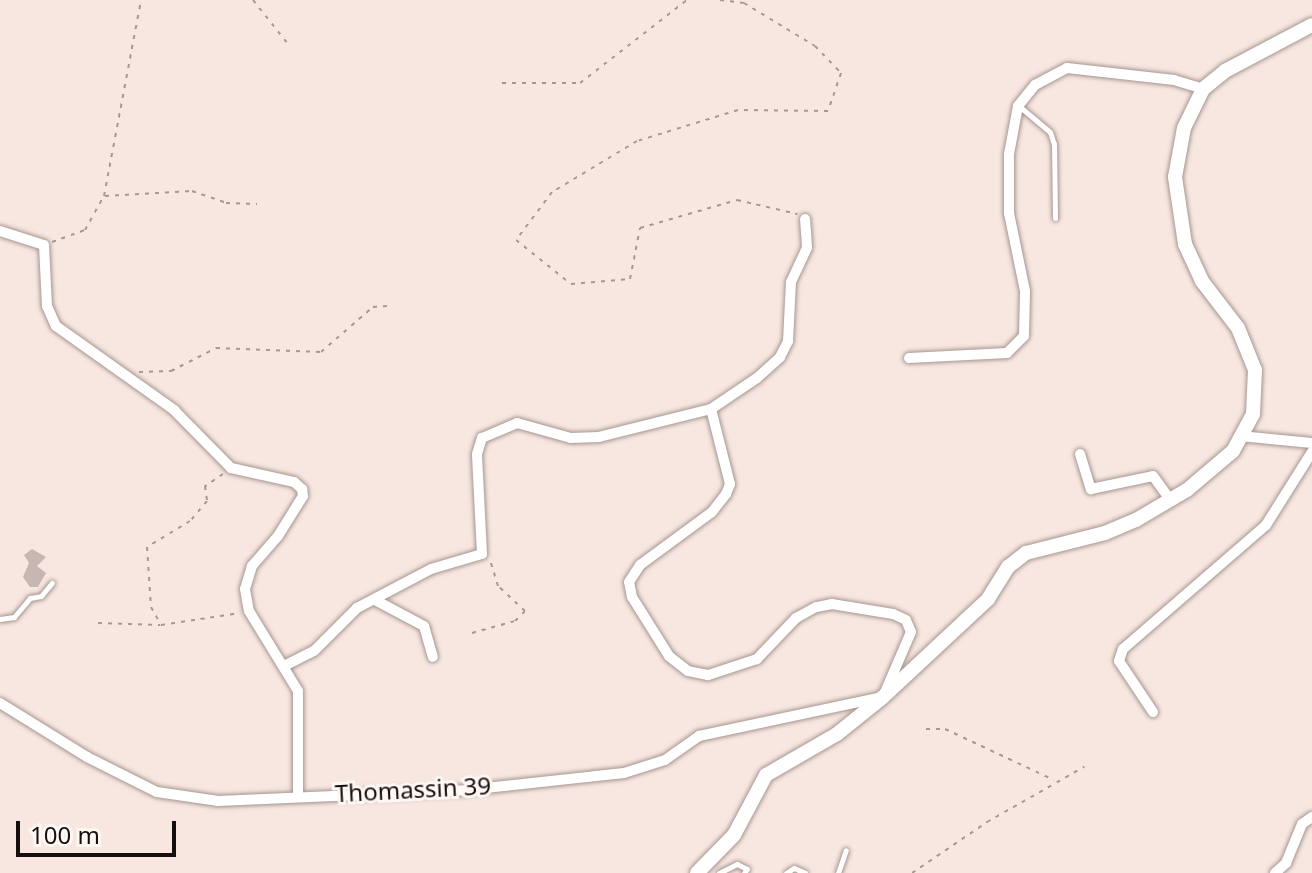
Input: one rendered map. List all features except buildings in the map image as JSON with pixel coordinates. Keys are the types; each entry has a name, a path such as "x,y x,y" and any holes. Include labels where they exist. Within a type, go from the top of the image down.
{"main road":[{"path":"700,872 734,835 766,775 837,734 883,697 988,599 1008,567 1026,553 1105,533 1170,499 1233,451 1253,414 1255,370 1238,328 1191,262 1175,177 1184,128 1203,89 1225,71 1312,25"}],"street":[{"path":"909,358 1007,353 1024,336 1025,291 1009,213 1009,154 1018,106 1035,85 1067,68 1174,80 1203,89"},
{"path":"286,665 314,651 357,608 431,569 482,554 477,454 482,438 517,423 571,438 599,437 711,409 757,378 780,357 788,341 791,282 807,247 805,219"},
{"path":"0,231 44,245 49,317 84,350 174,410 231,468 294,482 303,496 252,566 245,589 249,611 286,665 298,691 298,795"},
{"path":"711,409 730,484 726,494 712,512 640,565 629,582 632,597 669,656 688,671 708,675 757,659 796,618 816,607 832,604 893,614 906,620 911,632 883,697"},
{"path":"1240,436 1312,443"},
{"path":"1153,712 1119,661 1123,649 1266,525 1312,452"},
{"path":"1080,454 1091,489 1153,476 1170,499"},
{"path":"375,600 424,626 433,657"},
{"name":"Thomassin 39","path":"0,703 87,757 157,792 218,801 298,795 467,790 624,773 665,760 699,736 883,697"},
{"path":"1275,873 1286,863 1302,824 1312,817"}],"lane":[{"path":"1018,106 1050,132 1054,144 1055,218"},
{"path":"0,619 14,617 30,598 41,596 52,583"},
{"path":"838,873 846,850"},
{"path":"719,873 737,864 747,869 744,873"},
{"path":"786,873 794,868 805,873"}],"path":[{"path":"44,245 85,230 104,196 141,0"},
{"path":"502,83 580,83 687,0"},
{"path":"720,0 756,10 815,46 841,73 828,111 738,110 637,141 552,192 516,240 571,284 630,279 640,228 737,200 805,219"},
{"path":"255,1 271,28 288,44"},
{"path":"104,196 192,191 226,203 257,204"},
{"path":"122,373 171,371 216,348 321,352 373,307 387,306"},
{"path":"161,625 151,607 147,547 190,521 207,501 205,486 231,468"},
{"path":"472,633 515,621 525,611 498,586 491,561 482,554"},
{"path":"98,623 161,625 249,611"},
{"path":"926,729 945,729 1055,780"},
{"path":"912,873 1055,780 1084,767"}]}
